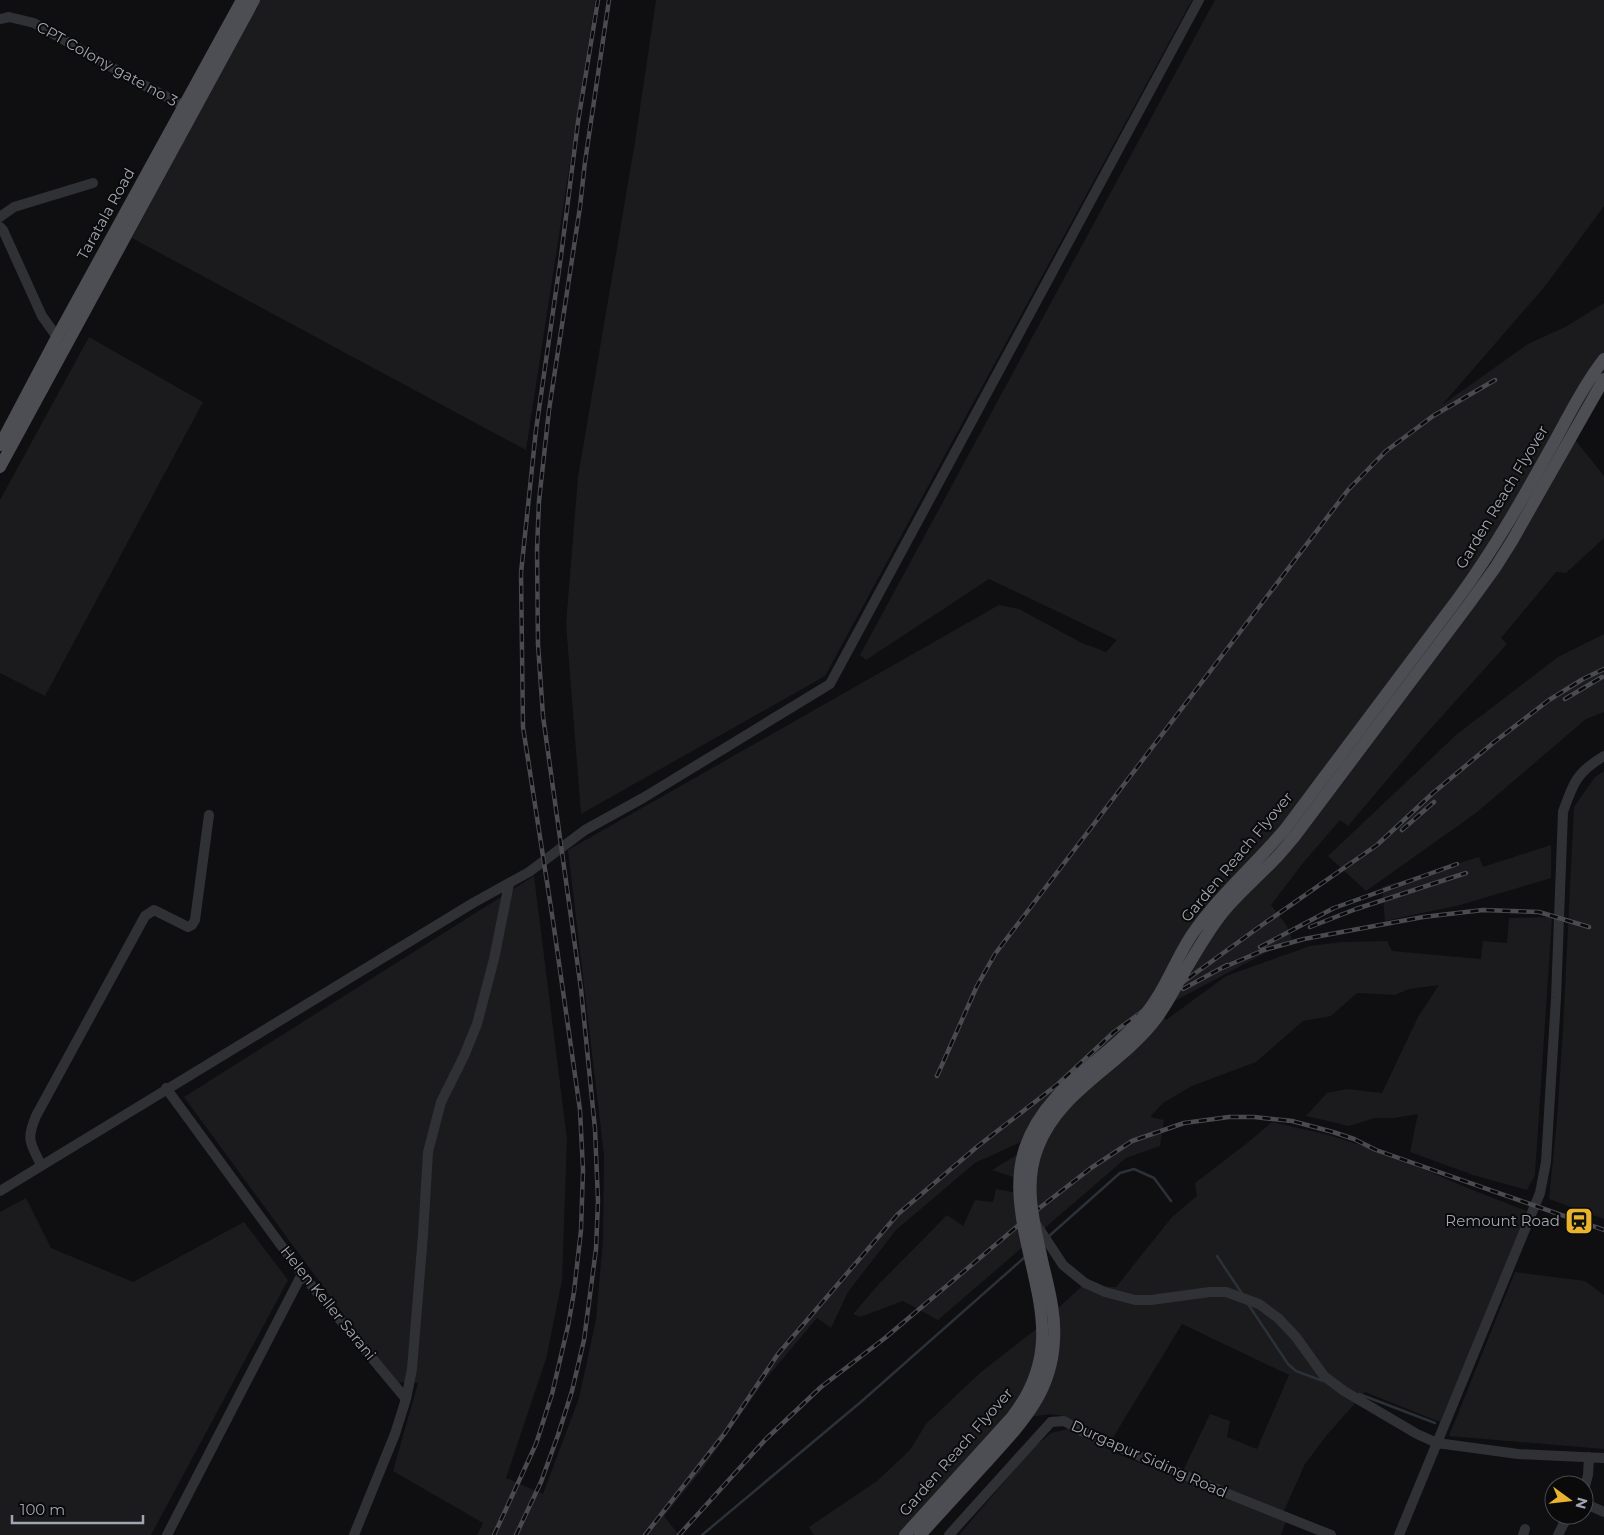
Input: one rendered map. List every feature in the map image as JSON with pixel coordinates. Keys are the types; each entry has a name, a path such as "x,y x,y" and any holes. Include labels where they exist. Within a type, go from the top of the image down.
{"main road":[{"name":"Taratala Road","path":"0,445 56,346 242,0"},
{"path":"0,467 56,346 254,0"},
{"name":"Garden Reach Flyover","path":"905,1535 1012,1417 1027,1396 1037,1372 1042,1349 1042,1317 1022,1218 1019,1186 1022,1160 1037,1122 1052,1101 1068,1085 1144,1017 1191,937 1212,907 1266,852 1286,828 1460,597 1502,535 1584,390 1604,359"},
{"name":"Garden Reach Flyover","path":"920,1535 1021,1424 1037,1401 1048,1375 1054,1350 1054,1316 1034,1222 1030,1186 1033,1162 1041,1139 1053,1118 1076,1093 1135,1042 1152,1024 1166,1005 1200,943 1221,914 1275,860 1295,836 1469,604 1512,541 1604,379"}],"street":[{"path":"0,1191 464,908 529,872 586,830 830,684 1199,0"},
{"name":"CPT Colony gate no 3","path":"0,19 9,17 34,24 184,106"},
{"path":"0,217 14,207 93,182"},
{"path":"0,227 56,346"},
{"path":"1399,1535 1540,1193 1546,1162 1556,998 1563,812 1572,786 1588,766 1604,756"},
{"path":"41,1165 32,1146 29,1132 145,916 154,910 188,927 195,920 209,815"},
{"path":"354,1535 395,1434 406,1399 412,1370 426,1175 431,1137 441,1102 464,1056 477,1024 498,942 509,884"},
{"name":"Helen Keller Sarani","path":"166,1088 302,1274 406,1399"},
{"path":"1034,1222 1063,1265 1085,1283 1105,1292 1136,1300 1226,1292 1259,1304 1278,1318 1296,1337 1324,1376 1344,1391 1417,1434 1437,1443 1518,1454 1604,1458"},
{"path":"167,1535 302,1274"},
{"name":"Durgapur Siding Road","path":"949,1535 1051,1422 1064,1420 1085,1433 1118,1448 1331,1535"},
{"path":"1588,1475 1589,1457"}],"shaded area":[{"path":"258,0 595,0 526,450 132,238"},
{"path":"656,0 1192,0 825,676 581,814 566,624 578,477 635,142"},
{"path":"1215,0 1604,0 1604,206 1546,285 1442,405 1528,344 1567,326 1604,303 1604,375 1568,431 1604,476 1604,538 1566,573 1556,572 1501,638 1507,644 1425,735 1348,826 1340,820 1303,863 1271,905 1287,926 1292,939 1167,1005 1049,1129 975,1163 896,1230 848,1292 831,1328 817,1318 765,1380 701,1471 664,1516 679,1535 477,1535 483,1523 393,1471 418,1383 393,1382 184,1097 534,876 567,1139 562,1281 546,1359 506,1478 543,1494 579,1398 596,1320 603,1240 604,1155 568,850 999,605 1019,609 1082,643 1106,652 1117,640 989,579 866,660 860,655"},
{"path":"89,337 203,402 45,696 0,673 0,500"},
{"path":"1604,634 1604,712 1586,719 1476,813 1366,891 1328,856 1456,735 1558,657"},
{"path":"1604,771 1604,1219 1549,1199 1563,1029 1574,807 1595,777"},
{"path":"1551,845 1551,878 1460,905 1385,921 1382,887 1479,857 1483,867"},
{"path":"1552,917 1535,1175 1527,1190 1473,1175 1410,1152 1418,1114 1394,1118 1375,1118 1349,1126 1306,1116 1327,1093 1347,1089 1382,1093 1418,1017 1439,985 1409,989 1395,995 1357,993 1331,1016 1303,1021 1256,1062 1192,1086 1163,1103 1150,1117 1164,1120 1160,1146 1126,1158 938,1320 903,1301 860,1317 853,1314 878,1285 947,1215 963,1226 975,1200 993,1202 996,1189 1023,1194 1029,1182 992,1170 1051,1134 1065,1087 1159,1012 1166,1020 1226,976 1310,946 1341,942 1387,941 1392,951 1481,959 1483,941 1507,943 1509,918"},
{"path":"1272,1122 1329,1135 1388,1154 1529,1212 1440,1422 1365,1392 1326,1436 1305,1464 1283,1513 1183,1471 1210,1414 1230,1421 1227,1437 1257,1449 1289,1375 1182,1324 1111,1441 1064,1416 1050,1414 1029,1417 926,1535 814,1535 809,1527 877,1481 910,1450 926,1424 981,1372 1035,1330 1082,1286 1116,1287 1172,1217 1197,1196 1195,1183"},
{"path":"26,1198 51,1248 133,1282 244,1222 288,1280 151,1535 0,1535 0,1212"},
{"path":"1515,1272 1585,1281 1604,1295 1604,1449 1449,1436"},
{"path":"1068,1429 1118,1454 1286,1521 1281,1535 959,1535 1033,1448 1051,1433"}],"waterway":[{"path":"1048,1237 1120,1173 1134,1169 1154,1178 1171,1201"},
{"path":"1217,1256 1243,1295"},
{"path":"702,1535 862,1401 1025,1257"},
{"path":"1248,1304 1288,1364 1296,1371 1323,1381"},
{"path":"1359,1394 1435,1423"}],"railway":[{"path":"494,1535 536,1444 552,1394 568,1326 581,1230 583,1170 580,1110 523,727 521,573 536,430 578,122 598,0"},
{"path":"516,1535 541,1482 572,1391 584,1340 596,1249 598,1201 595,1129 581,989 543,716 538,644 537,550 539,501 549,410 609,0"},
{"path":"937,1076 977,986 995,954 1348,490 1386,451 1433,416 1495,380"},
{"path":"645,1535 725,1433 778,1354 898,1214 978,1146 1058,1084 1114,1032 1377,845 1433,793 1549,700 1583,679 1604,669"},
{"path":"1565,699 1602,677"},
{"path":"1402,830 1434,802"},
{"path":"1260,947 1334,908 1457,864"},
{"path":"1310,927 1356,909 1466,873"},
{"path":"1222,968 1264,950 1304,939 1423,917 1483,910 1539,912 1589,927"},
{"path":"1183,989 1227,965"},
{"path":"679,1535 766,1439 821,1387 885,1338 1033,1213 1091,1168 1132,1141 1184,1123 1229,1117 1254,1117 1292,1121 1354,1139 1376,1150 1604,1230"}],"place":[{"name":"Remount Road","path":"1579,1221"}]}
